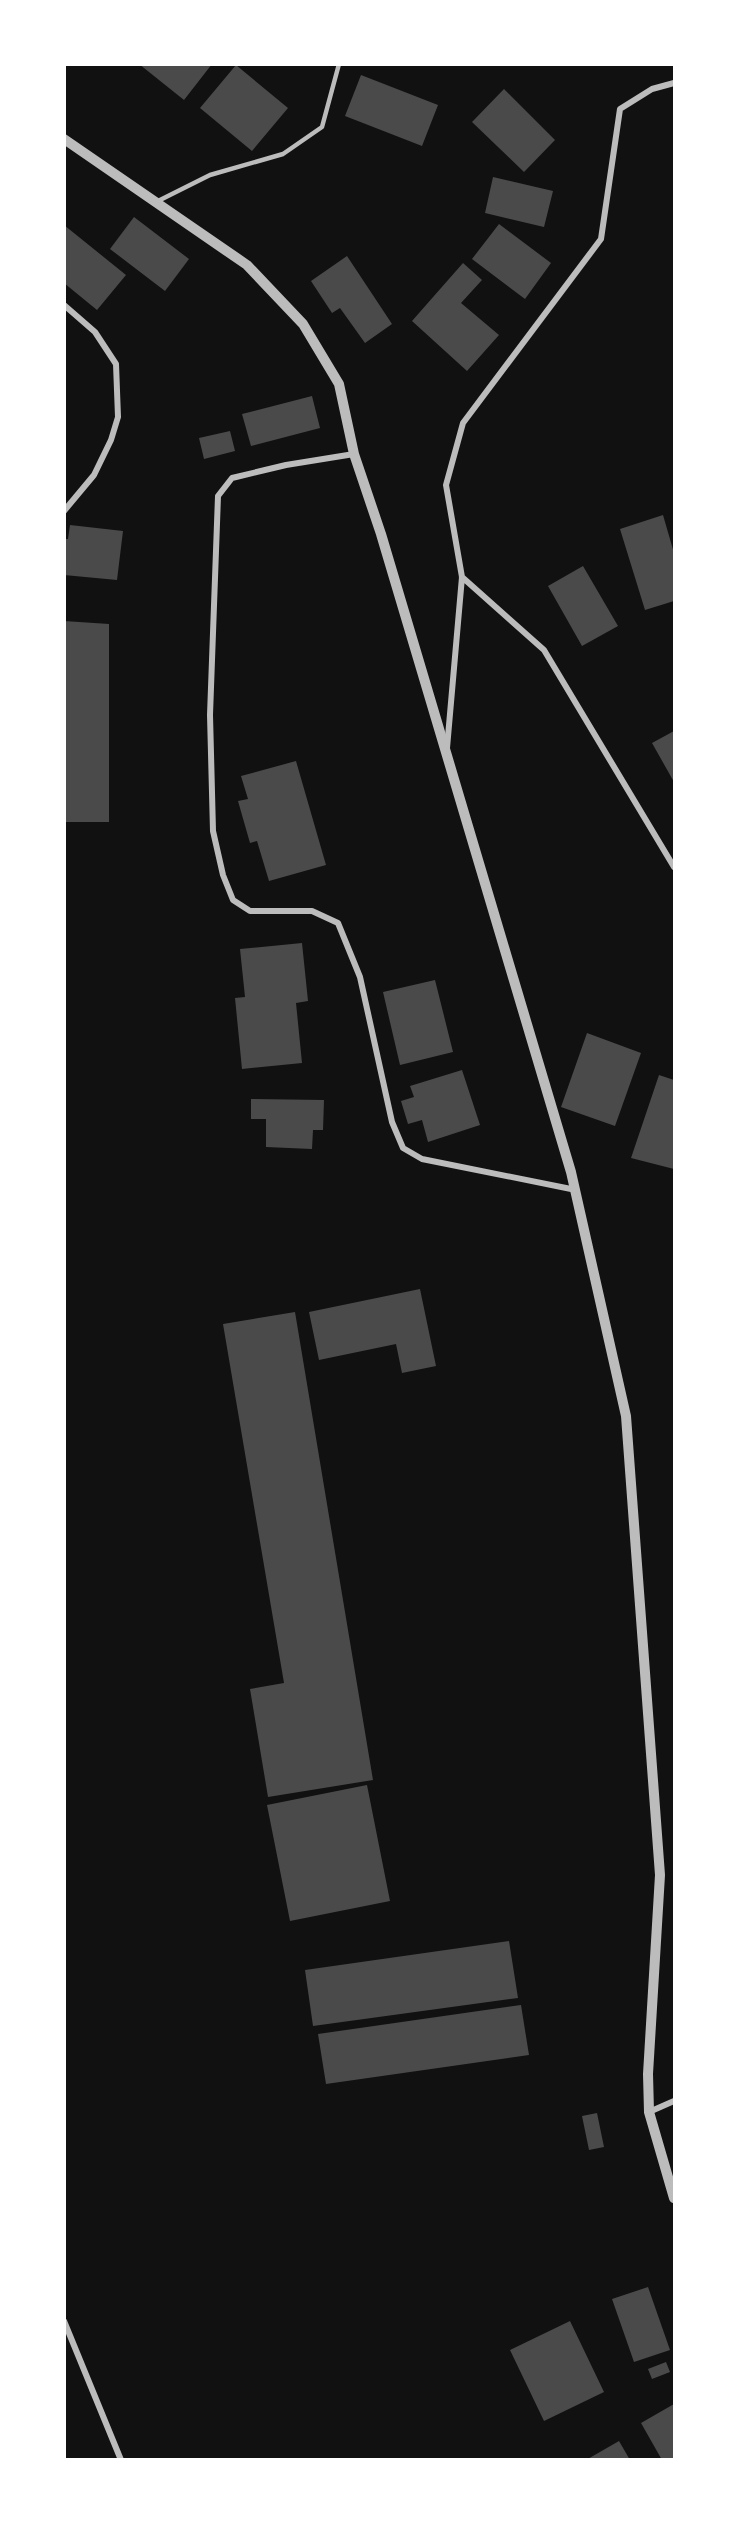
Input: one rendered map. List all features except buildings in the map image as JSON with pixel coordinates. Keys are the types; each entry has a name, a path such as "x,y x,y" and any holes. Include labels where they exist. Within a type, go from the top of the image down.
{"street":[{"path":"447,750 462,577 446,485 462,423 601,239 620,109 652,89 675,83"},
{"path":"64,139 247,265 303,324 339,384 354,454 447,750 576,1190 626,1416 660,1875 648,2074 648,2112 675,2198"},
{"path":"64,305 95,332 116,364 118,417 111,440 94,476 64,512"},
{"path":"354,454 286,465 232,478 218,496 210,715 213,831 223,875 233,900 250,910 312,910 338,922 360,977 392,1122 403,1148 422,1159 576,1190"},
{"path":"462,577 544,650 675,867"},
{"path":"648,2112 675,2102"},
{"path":"64,2321 121,2460"}],"lane":[{"path":"155,203 210,174 283,154 322,127 339,64"}]}
